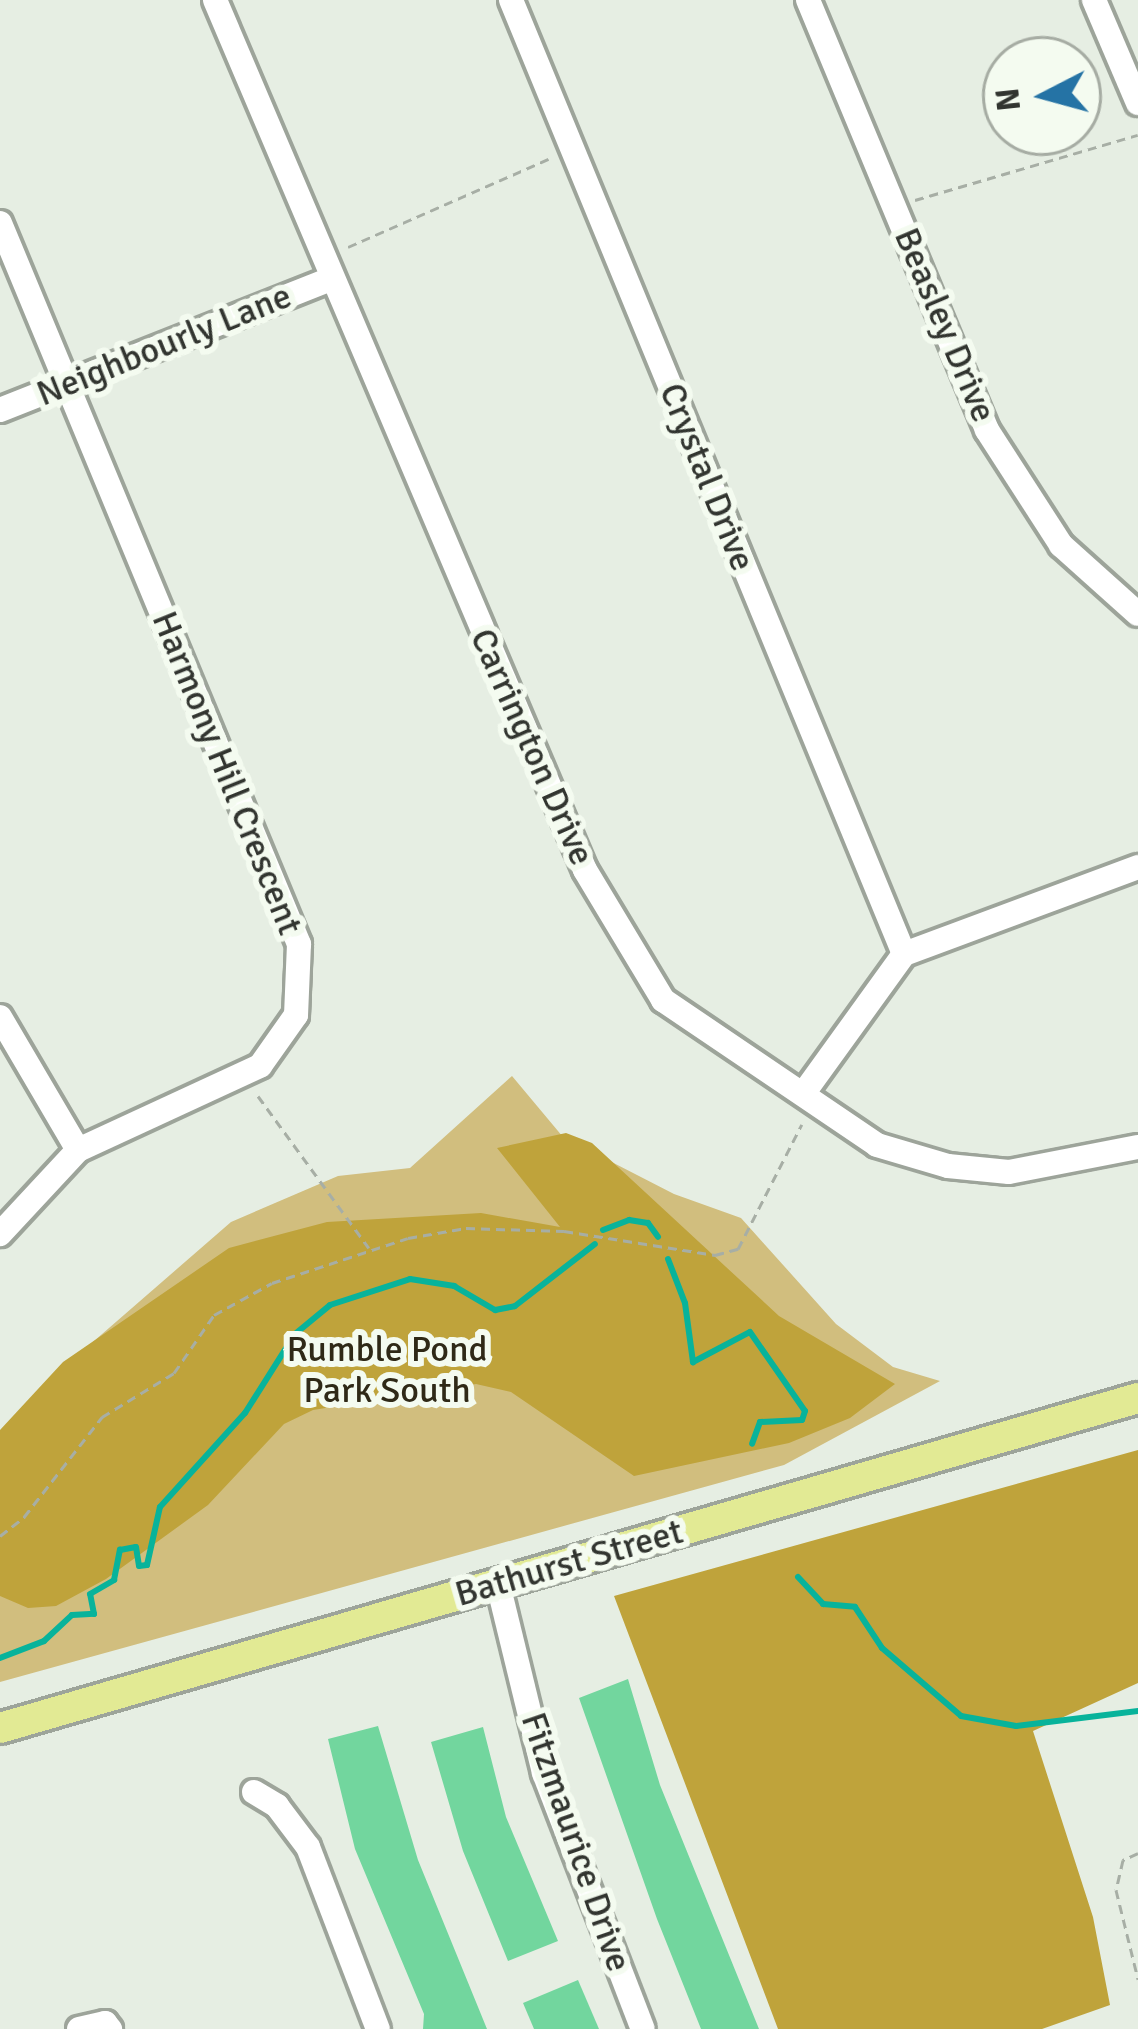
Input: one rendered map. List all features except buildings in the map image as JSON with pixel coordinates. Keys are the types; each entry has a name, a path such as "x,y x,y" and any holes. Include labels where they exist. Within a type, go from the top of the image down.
{"main road":[{"name":"Bathurst Street","path":"0,1728 1138,1399"}],"street":[{"name":"Carrington Drive","path":"214,0 585,870 663,1000 878,1145 948,1166 1009,1172 1138,1147"},
{"name":"Crystal Drive","path":"511,0 904,954"},
{"name":"Beasley Drive","path":"808,0 987,430 1061,545 1138,614"},
{"path":"1094,0 1137,97"},
{"name":"Harmony Hill Crescent","path":"0,223 299,944 296,1016 246,1078 78,1150 0,1234"},
{"name":"Neighbourly Lane","path":"0,410 70,385 325,269"},
{"path":"803,1094 904,954 1138,867"},
{"path":"0,1017 78,1150"},
{"name":"Fitzmaurice Drive","path":"498,1584 544,1773 643,2029"},
{"path":"254,1792 278,1806 308,1846 378,2029"},
{"path":"79,2029 105,2023 110,2029"}],"path":[{"path":"895,206 1138,135"},
{"path":"325,269 572,148"},
{"path":"246,1078 370,1250"},
{"path":"0,1536 24,1517 102,1417 174,1373 214,1315 272,1283 370,1250 466,1228 586,1235 715,1256 738,1249 801,1136 803,1094"},
{"path":"1138,1853 1123,1860 1116,1890 1138,1979"}],"green space":[{"name":"Rumble Pond Park South","path":"512,1076 563,1137 674,1194 741,1218 836,1324 893,1367 940,1381 784,1465 0,1682 0,1437 48,1381 231,1222 338,1176 410,1168"},
{"name":"Rumble Pond Park South","path":"566,1133 592,1143 779,1316 895,1384 850,1418 789,1443 634,1476 511,1392 476,1384 313,1410 284,1424 208,1505 106,1579 56,1606 28,1608 0,1596 0,1430 63,1362 229,1248 327,1222 481,1213 560,1227 497,1148"},
{"path":"1138,1450 1138,1683 1033,1731 1093,1917 1110,2005 1042,2029 778,2029 614,1596"}],"waterway":[{"path":"603,1230 629,1220 648,1223 658,1237"},
{"path":"0,1658 44,1641 72,1615 94,1614 90,1594 114,1580 120,1550 136,1547 139,1566 147,1565 160,1507 245,1413 295,1334 330,1305 410,1279 454,1286 495,1310 515,1306 595,1244"},
{"path":"668,1259 685,1303 693,1362 750,1332 805,1411 802,1420 760,1422 752,1444"},
{"path":"798,1577 823,1604 855,1607 882,1648 961,1716 1016,1726 1138,1711"}]}
